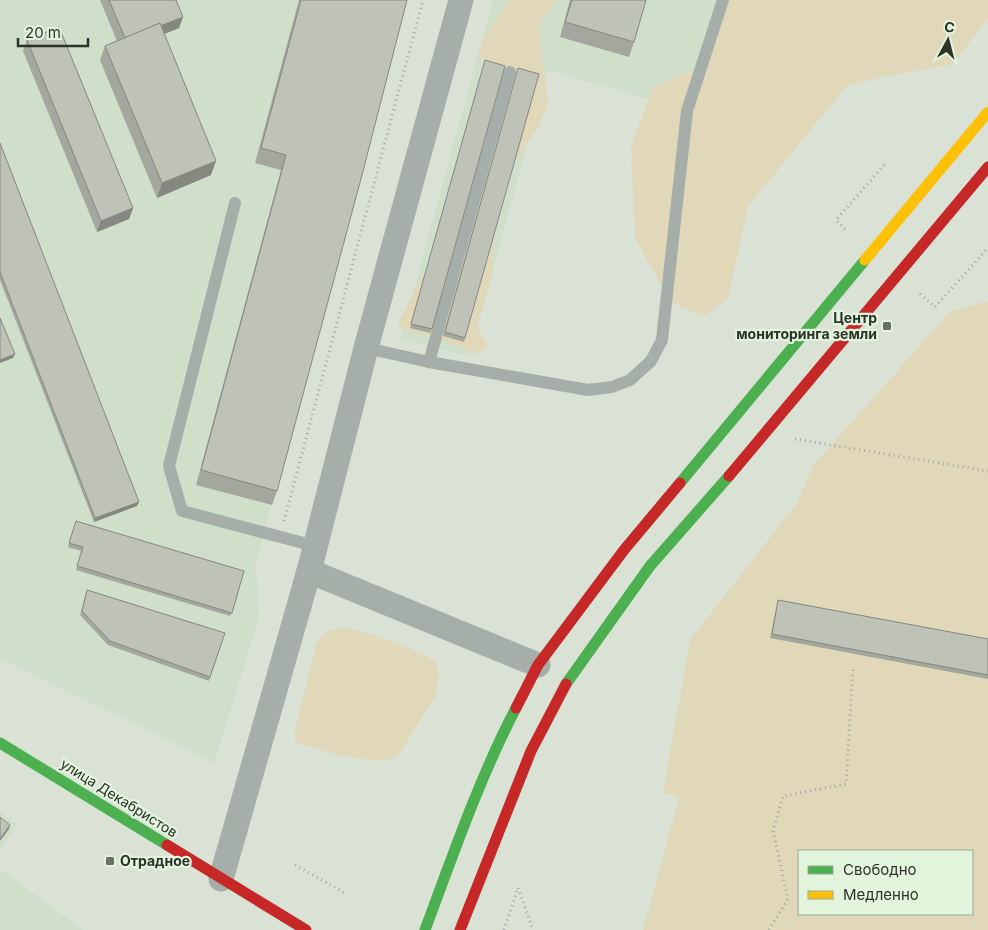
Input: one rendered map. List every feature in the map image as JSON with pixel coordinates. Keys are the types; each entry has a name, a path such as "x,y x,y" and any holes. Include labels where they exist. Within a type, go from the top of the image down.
{"main road":[{"path":"425,930 465,822 495,750 538,665 624,550 988,112"},
{"path":"460,930 531,751 568,680 650,566 764,436 988,167"},
{"name":"улица Декабристов","path":"0,743 306,930"}],"street":[{"path":"221,879 309,571 366,348 461,0"},
{"path":"309,571 538,665"}],"lane":[{"path":"366,348 429,362 588,390 612,387 630,380 652,360 662,340 687,111 723,0"},
{"path":"429,362 510,72"},
{"path":"235,203 168,466 182,511 315,546"}],"path":[{"path":"279,536 423,0"},
{"path":"845,229 836,220 885,164"},
{"path":"920,294 935,307 986,250"},
{"path":"794,439 988,471"},
{"path":"769,930 788,899 773,831 783,796 846,784 853,669"},
{"path":"295,865 345,893"},
{"path":"504,930 518,888 533,930"}],"shaded area":[{"path":"0,0 405,0 357,190 256,561 259,618 214,763 0,658"},
{"path":"493,0 740,0 700,114 547,70 470,356 400,340"},
{"path":"509,0 557,0 541,21 539,32 548,103 538,127 517,157 492,220 494,267 477,326 488,347 477,354 432,336 407,332 398,324 423,274 448,240 493,75 478,53 482,41"},
{"path":"723,0 988,0 988,18 953,64 847,86 748,206 728,299 703,316 670,302 635,238 631,146 653,87 701,67"},
{"path":"988,301 988,930 643,930 679,798 663,792 690,640 797,503 814,464 951,311"},
{"path":"343,628 379,637 413,650 435,661 439,672 436,695 399,754 388,760 376,761 339,755 296,743 295,731 316,646 326,632"},
{"path":"0,812 17,825 0,850"},
{"path":"0,869 83,930 0,930"}],"building":[{"path":"109,0 176,0 183,17 160,26 160,23 125,38"},
{"path":"301,0 407,0 277,491 201,470 286,155 261,148"},
{"path":"572,0 646,0 634,42 565,22"},
{"path":"160,23 216,161 162,183 105,46"},
{"path":"59,27 133,208 101,221 27,40"},
{"path":"485,60 505,66 432,329 411,324"},
{"path":"518,68 539,74 465,338 445,332"},
{"path":"0,143 139,502 95,518 0,272"},
{"path":"0,318 15,354 0,360"},
{"path":"76,521 244,571 232,613 77,566 83,547 69,543"},
{"path":"87,590 225,633 210,677 110,641 82,611"},
{"path":"778,600 988,639 988,675 772,634"},
{"path":"0,817 10,825 0,839"}],"traffic: fast":[{"path":"680,483 865,260"},
{"path":"566,684 650,566 729,476"},
{"path":"425,930 478,790 516,708"},
{"path":"0,743 167,845"}],"traffic: slow":[{"path":"865,260 988,112"}],"traffic: jam":[{"path":"729,476 988,167"},
{"path":"516,708 538,665 624,550 680,483"},
{"path":"460,930 531,751 566,684"},
{"path":"167,845 306,930"}],"place":[{"name":"Центр мониторинга земли","path":"887,326"},
{"name":"Отрадное","path":"110,861"}]}
